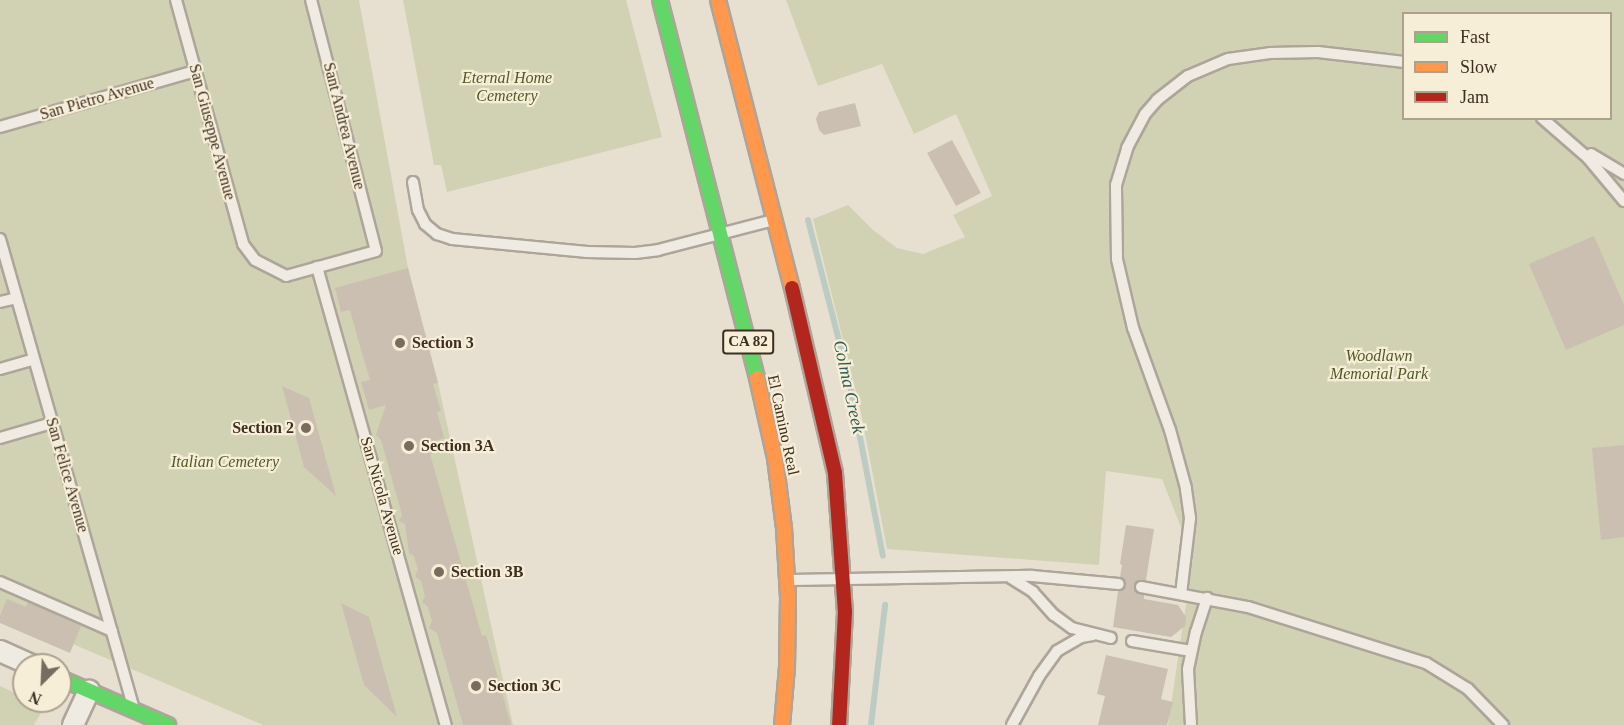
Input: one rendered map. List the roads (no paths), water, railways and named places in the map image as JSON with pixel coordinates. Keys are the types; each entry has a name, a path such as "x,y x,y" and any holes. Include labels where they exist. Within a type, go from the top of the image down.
{"main road":[{"path":"718,0 827,428 839,508 844,579 845,635 839,725"},
{"name":"El Camino Real","path":"665,1 720,235 766,414 778,482 788,580 787,667 782,725"},
{"path":"72,683 168,725"}],"street":[{"path":"73,725 89,691"}],"lane":[{"name":"San Giuseppe Avenue","path":"176,0 243,244 255,260 286,276 317,267"},
{"name":"Sant Andrea Avenue","path":"311,0 376,251 317,267"},
{"path":"1181,594 1189,525 1186,488 1170,430 1130,317 1117,259 1116,185 1127,148 1145,114 1157,100 1188,76 1217,62 1250,55 1318,52 1402,62"},
{"name":"San Pietro Avenue","path":"0,127 195,71"},
{"path":"1544,120 1568,139 1599,170 1624,201"},
{"path":"1568,139 1624,174"},
{"path":"413,182 418,210 425,224 437,234 452,238 587,252 624,253 658,250 775,220"},
{"name":"San Felice Avenue","path":"0,239 134,710"},
{"name":"San Nicola Avenue","path":"317,267 446,725"},
{"path":"0,302 16,298"},
{"path":"0,369 34,359"},
{"path":"0,438 52,423"},
{"path":"1008,576 1033,592 1062,623 1093,635 1111,638"},
{"path":"788,580 1008,576 1075,578 1119,584"},
{"path":"0,582 112,631"},
{"path":"1141,587 1207,598 1269,612 1426,663 1468,689 1503,725"},
{"path":"1191,725 1188,690 1191,651 1207,598"},
{"path":"1012,725 1039,676 1057,651 1081,637 1093,635"},
{"path":"1132,641 1191,651"}],"waterway":[{"name":"Colma Creek","path":"808,220 849,380 883,556"},
{"name":"Colma Creek","path":"871,725 885,605"}],"place":[{"name":"Section 3","path":"400,343"},
{"name":"Section 2","path":"306,428"},
{"name":"Section 3A","path":"409,446"},
{"name":"Section 3B","path":"439,572"},
{"name":"Section 3C","path":"476,686"}],"park label":[{"name":"Eternal Home Cemetery","path":"507,87"},
{"name":"Woodlawn Memorial Park","path":"1379,365"},
{"name":"Italian Cemetery","path":"225,462"}]}
